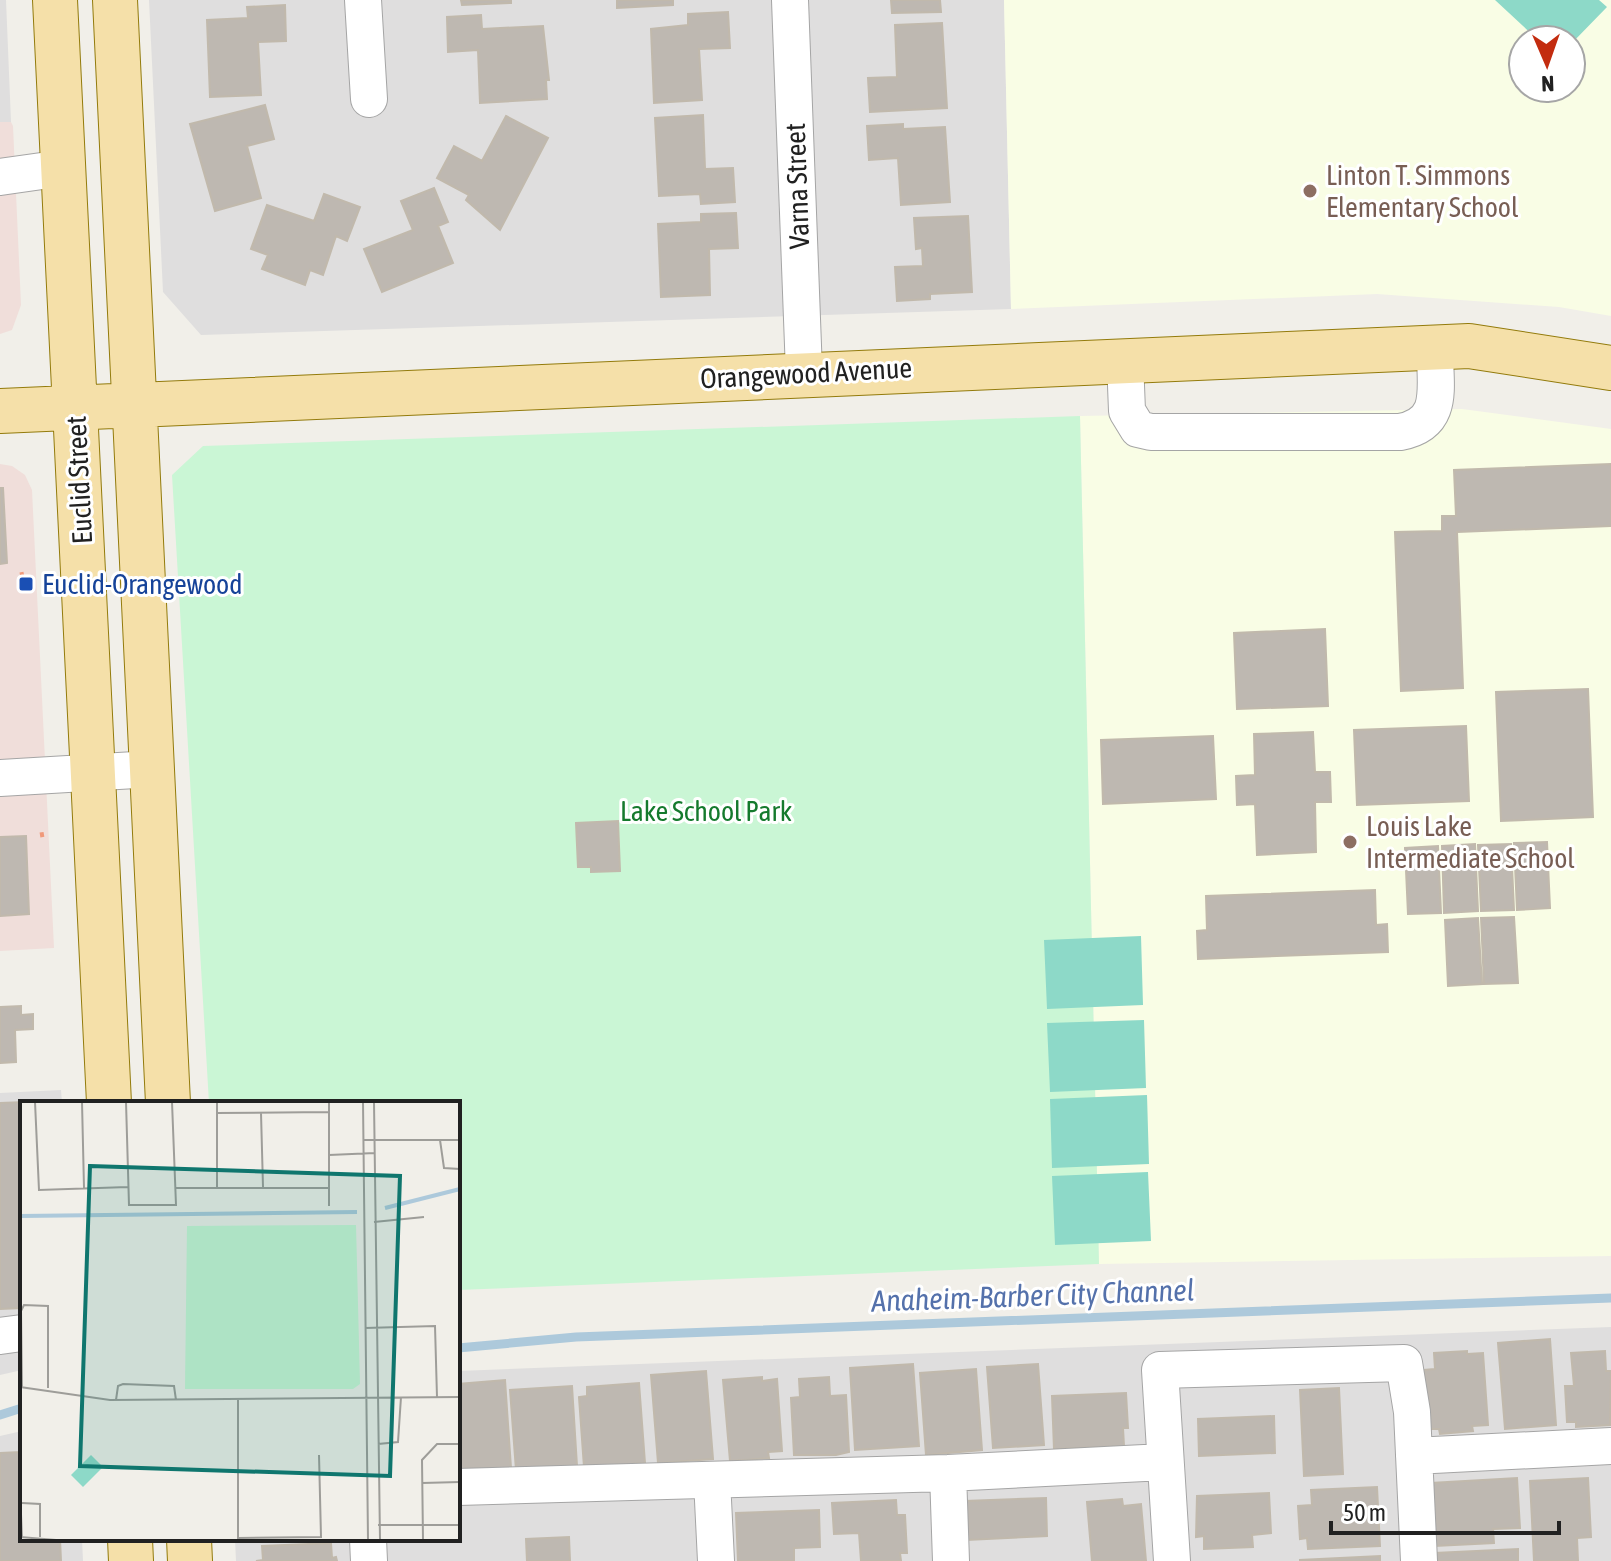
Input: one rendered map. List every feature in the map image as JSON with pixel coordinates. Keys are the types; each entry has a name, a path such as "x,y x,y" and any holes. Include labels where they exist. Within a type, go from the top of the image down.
{"main road":[{"name":"Euclid Street","path":"55,0 109,1101"},
{"path":"115,0 168,1101"},
{"name":"Orangewood Avenue","path":"0,411 135,407 804,372 1469,346 1611,368"},
{"path":"130,1541 131,1561"},
{"path":"189,1541 190,1561"}],"street":[{"path":"363,0 369,99"},
{"name":"Varna Street","path":"790,0 804,372"},
{"path":"0,177 63,168"},
{"path":"1125,360 1127,411 1131,423 1151,432 1400,432 1416,429 1430,420 1434,406 1435,347"},
{"path":"0,778 152,769"},
{"path":"0,1336 20,1333"},
{"path":"1172,1561 1160,1370 1404,1363 1412,1412 1419,1561"},
{"path":"1414,1456 1611,1446"},
{"path":"460,1487 948,1473 1164,1462"},
{"path":"948,1473 951,1561"},
{"path":"712,1480 716,1561"},
{"path":"368,1541 369,1561"}],"shaded area":[{"path":"0,0 6,0 11,122 0,122"},
{"path":"149,0 1004,0 1011,309 201,335 163,292"},
{"name":"Linton T. Simmons Elementary School","path":"1004,0 1611,0 1611,316 1559,307 1377,294 1011,309"},
{"path":"0,122 11,122 13,126 21,305 12,330 0,334"},
{"name":"Louis Lake Intermediate School","path":"1462,409 1611,429 1611,1256 1099,1264 1080,416"},
{"path":"0,464 12,466 25,475 32,490 54,948 0,951"},
{"path":"61,1090 62,1101 20,1101 20,1370 0,1375 0,1093"},
{"path":"1611,1327 1611,1561 236,1561 235,1541 460,1541 460,1371"},
{"path":"20,1431 20,1541 82,1541 83,1561 0,1561 0,1436"}],"green space":[{"path":"1495,0 1599,0 1607,7 1587,28 1587,24 1521,24"},
{"name":"Lake School Park","path":"1080,416 1099,1264 460,1290 460,1101 209,1101 172,475 203,446"},
{"path":"1141,936 1143,1005 1047,1009 1044,940"},
{"path":"1144,1020 1146,1088 1050,1092 1047,1023"},
{"path":"1147,1095 1149,1164 1052,1168 1050,1099"},
{"path":"1148,1172 1151,1241 1055,1245 1052,1176"}],"building":[{"path":"461,0 511,0 511,3 462,5"},
{"path":"617,0 673,0 673,5 617,8"},
{"path":"891,0 940,0 941,12 892,13"},
{"path":"285,5 286,41 258,42 261,95 210,97 207,20 248,18 247,7"},
{"path":"728,12 730,48 699,49 702,100 654,103 651,29 688,25 688,14"},
{"path":"481,15 482,29 543,26 549,80 546,80 547,99 480,103 478,50 448,52 447,17"},
{"path":"942,23 947,108 870,112 868,78 897,77 895,25"},
{"path":"265,105 274,139 247,146 261,198 215,211 190,124"},
{"path":"703,115 705,169 733,168 735,202 701,204 700,194 659,196 655,118"},
{"path":"506,116 548,138 500,230 466,200 469,195 437,178 454,146 482,161"},
{"path":"903,124 903,129 945,127 950,202 901,205 898,158 869,160 867,126"},
{"path":"434,188 448,222 438,226 453,263 382,292 364,249 413,230 401,201"},
{"path":"324,194 360,207 347,241 336,236 323,275 310,270 305,285 262,269 268,255 251,249 267,205 314,221"},
{"path":"736,213 738,248 709,249 710,295 661,297 658,224 701,222 701,214"},
{"path":"968,216 972,292 930,294 930,299 897,301 895,267 923,266 922,248 916,249 914,218"},
{"path":"1611,464 1611,526 1457,532 1463,688 1401,691 1395,532 1442,531 1442,516 1456,516 1454,470"},
{"path":"0,488 3,488 7,563 0,564"},
{"path":"1325,629 1328,706 1237,709 1234,633"},
{"path":"1588,689 1593,817 1501,821 1496,692"},
{"path":"1466,726 1469,801 1357,805 1354,730"},
{"path":"1313,732 1315,772 1330,772 1331,802 1315,802 1316,852 1257,855 1255,804 1237,805 1236,776 1255,775 1254,734"},
{"path":"1213,736 1216,799 1103,804 1101,740"},
{"path":"618,821 620,871 591,872 591,867 578,867 576,823"},
{"path":"26,836 29,914 0,916 0,837"},
{"path":"1547,842 1550,908 1517,910 1514,843"},
{"path":"1475,844 1478,911 1444,913 1442,846"},
{"path":"1511,844 1514,910 1481,911 1478,845"},
{"path":"1438,846 1441,913 1408,914 1405,848"},
{"path":"1375,890 1376,925 1387,924 1388,952 1198,959 1197,931 1207,930 1206,896"},
{"path":"1514,917 1518,983 1484,984 1481,918"},
{"path":"1478,918 1482,984 1448,986 1445,920"},
{"path":"21,1006 21,1015 33,1014 33,1029 15,1030 16,1062 0,1063 0,1007"},
{"path":"20,1102 20,1308 0,1309 0,1103"},
{"path":"1550,1339 1556,1425 1505,1429 1498,1343"},
{"path":"1467,1351 1467,1354 1483,1353 1488,1425 1472,1426 1473,1431 1440,1434 1439,1429 1428,1429 1424,1370 1435,1369 1434,1353"},
{"path":"1605,1351 1606,1371 1611,1371 1610,1425 1576,1427 1576,1422 1567,1422 1565,1386 1574,1386 1571,1353"},
{"path":"913,1364 919,1446 855,1450 850,1368"},
{"path":"1038,1364 1044,1445 993,1448 987,1367"},
{"path":"976,1369 982,1450 926,1455 920,1373"},
{"path":"706,1371 713,1459 658,1463 651,1375"},
{"path":"762,1377 762,1381 777,1379 782,1451 768,1452 769,1458 730,1461 723,1380"},
{"path":"829,1377 830,1396 846,1395 849,1452 794,1455 791,1398 800,1397 799,1379"},
{"path":"505,1380 511,1468 460,1472 460,1384"},
{"path":"639,1383 645,1463 584,1467 579,1397 587,1396 587,1387"},
{"path":"572,1386 577,1466 516,1470 510,1390"},
{"path":"1339,1388 1343,1474 1304,1476 1300,1390"},
{"path":"1126,1393 1128,1428 1123,1428 1124,1446 1054,1449 1052,1396"},
{"path":"1274,1416 1275,1453 1199,1456 1198,1419"},
{"path":"20,1452 20,1541 60,1541 61,1561 0,1561 0,1453"},
{"path":"1517,1478 1520,1528 1493,1529 1494,1543 1435,1546 1431,1483"},
{"path":"1588,1478 1591,1537 1577,1538 1578,1561 1534,1561 1530,1481"},
{"path":"1377,1487 1380,1546 1308,1549 1307,1538 1300,1539 1298,1506 1312,1505 1311,1490"},
{"path":"1269,1493 1271,1533 1252,1535 1253,1547 1204,1549 1204,1536 1196,1537 1197,1496"},
{"path":"1046,1498 1047,1536 967,1540 965,1501"},
{"path":"1122,1499 1123,1506 1141,1504 1146,1561 1092,1561 1087,1502"},
{"path":"896,1500 897,1515 905,1515 907,1553 900,1553 901,1561 861,1561 859,1533 834,1534 832,1503"},
{"path":"819,1510 820,1547 794,1548 794,1561 738,1561 736,1513"},
{"path":"569,1537 570,1561 527,1561 526,1539"},
{"path":"331,1543 332,1558 336,1557 337,1561 256,1561 263,1560 262,1546"},
{"path":"1518,1549 1518,1561 1436,1561 1435,1553"},
{"path":"1380,1556 1380,1561 1300,1561 1300,1560"}],"waterway":[{"name":"Anaheim-Barber City Channel","path":"460,1348 576,1337 1611,1298"},
{"name":"Anaheim-Barber City Channel","path":"0,1415 20,1409"}],"place":[{"name":"Linton T. Simmons Elementary School","path":"1310,191"},
{"name":"Euclid-Orangewood","path":"26,584"},
{"name":"Louis Lake Intermediate School","path":"1350,842"}]}
